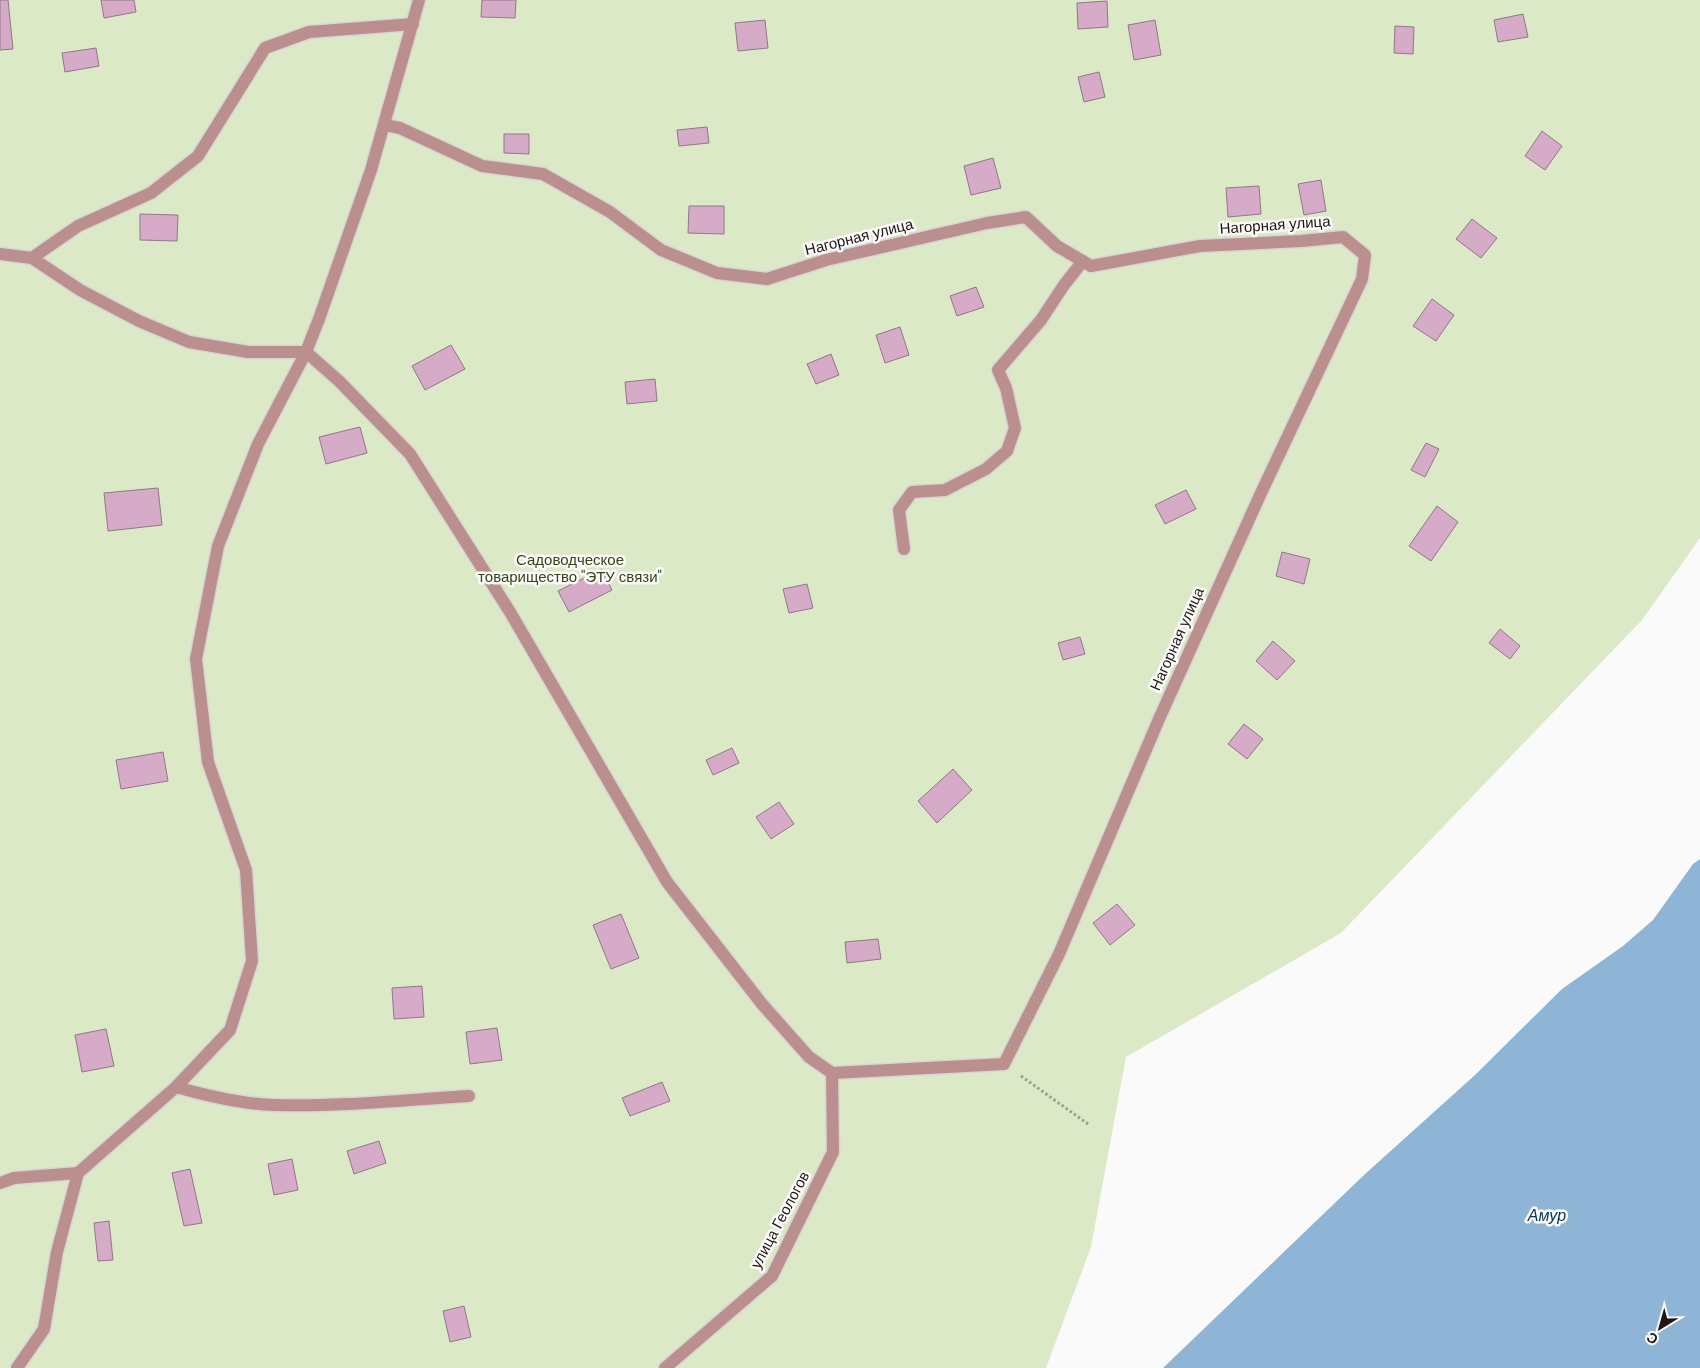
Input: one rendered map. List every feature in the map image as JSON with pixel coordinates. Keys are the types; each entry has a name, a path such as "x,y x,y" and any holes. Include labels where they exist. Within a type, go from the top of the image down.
{"street":[{"path":"17,1368 44,1329 57,1252 78,1173 176,1087 230,1030 252,961 246,870 208,762 196,659 218,546 258,444 306,352 385,125 419,0"},
{"path":"32,258 78,226 151,192 198,156 265,48 310,32 413,24"},
{"name":"Нагорная улица","path":"385,125 400,128 482,166 543,174 610,212 661,250 717,273 767,279 826,260 988,223 1026,217 1057,246 1091,266 1200,246 1343,237 1366,255 1362,279 1261,493 1158,719 1059,954 1004,1064"},
{"path":"0,254 32,258 80,290 139,321 189,342 248,352 306,352 339,381 410,454 510,612 667,882 762,1004 809,1057 832,1073 1004,1064"},
{"path":"904,549 899,510 912,492 945,490 986,469 1007,451 1015,428 1006,388 998,370 1041,320 1064,285 1083,261"},
{"name":"улица Геологов","path":"665,1368 772,1276 834,1152 832,1073"},
{"path":"176,1087 219,1098 273,1105 362,1103 469,1096"},
{"path":"0,1183 14,1178 78,1173"}],"path":[{"path":"1004,1064 1088,1124"}],"green space":[{"name":"Садоводческое товарищество \"ЭТУ связи\"","path":"0,0 1700,0 1700,538 1642,620 1341,933 1126,1057 1091,1247 1046,1368 0,1368"}],"water":[{"name":"Амур","path":"1700,859 1700,1368 1163,1368 1364,1175 1475,1075 1562,989 1623,946 1653,920 1693,864"}],"building":[{"path":"0,0 8,0 13,49 0,50"},
{"path":"101,0 134,0 136,12 104,18"},
{"path":"482,0 516,0 515,18 481,17"},
{"path":"1107,1 1108,27 1078,29 1077,3"},
{"path":"1523,14 1528,37 1498,42 1494,20"},
{"path":"765,20 768,48 738,51 735,23"},
{"path":"1155,20 1161,55 1134,60 1128,25"},
{"path":"1395,26 1414,27 1413,54 1394,53"},
{"path":"96,48 99,66 65,72 62,53"},
{"path":"1099,72 1105,97 1084,102 1078,77"},
{"path":"707,127 709,143 679,146 677,130"},
{"path":"1542,131 1562,146 1545,170 1525,156"},
{"path":"504,134 529,134 529,154 504,153"},
{"path":"993,158 1001,188 971,195 964,166"},
{"path":"1321,180 1326,211 1304,215 1298,184"},
{"path":"1259,186 1261,214 1228,217 1226,188"},
{"path":"689,206 724,206 724,234 688,233"},
{"path":"140,214 178,215 177,241 140,240"},
{"path":"1472,219 1497,238 1481,258 1456,239"},
{"path":"976,287 984,307 957,316 950,296"},
{"path":"1432,299 1454,315 1436,341 1413,326"},
{"path":"900,327 909,355 885,363 876,335"},
{"path":"451,345 465,369 425,390 412,366"},
{"path":"831,354 839,375 816,384 807,364"},
{"path":"655,379 657,401 627,404 625,382"},
{"path":"360,427 367,453 326,464 319,437"},
{"path":"1426,443 1439,449 1425,477 1411,470"},
{"path":"158,488 162,525 108,531 104,493"},
{"path":"1186,490 1196,509 1165,524 1155,505"},
{"path":"1437,506 1458,522 1431,561 1409,546"},
{"path":"1282,552 1310,559 1304,584 1276,576"},
{"path":"602,569 612,590 569,612 558,591"},
{"path":"807,584 813,608 789,613 783,589"},
{"path":"1500,629 1520,646 1510,659 1489,643"},
{"path":"1080,637 1085,654 1063,660 1058,643"},
{"path":"1273,641 1295,661 1277,680 1256,661"},
{"path":"1244,724 1263,739 1247,759 1228,744"},
{"path":"732,748 739,763 713,775 706,760"},
{"path":"163,752 168,781 121,789 116,760"},
{"path":"953,769 972,790 937,823 918,801"},
{"path":"779,802 794,824 771,839 756,817"},
{"path":"1117,904 1135,925 1110,945 1093,923"},
{"path":"621,914 639,958 611,969 593,925"},
{"path":"878,939 881,959 847,963 845,942"},
{"path":"422,986 424,1017 394,1019 392,988"},
{"path":"497,1028 502,1060 470,1064 466,1032"},
{"path":"106,1029 114,1066 82,1072 75,1035"},
{"path":"662,1082 670,1101 630,1116 622,1098"},
{"path":"379,1141 386,1163 354,1174 347,1151"},
{"path":"292,1159 298,1190 274,1195 268,1164"},
{"path":"190,1169 202,1223 184,1226 172,1173"},
{"path":"109,1221 113,1260 98,1261 94,1223"},
{"path":"464,1306 471,1337 450,1342 443,1311"}]}
